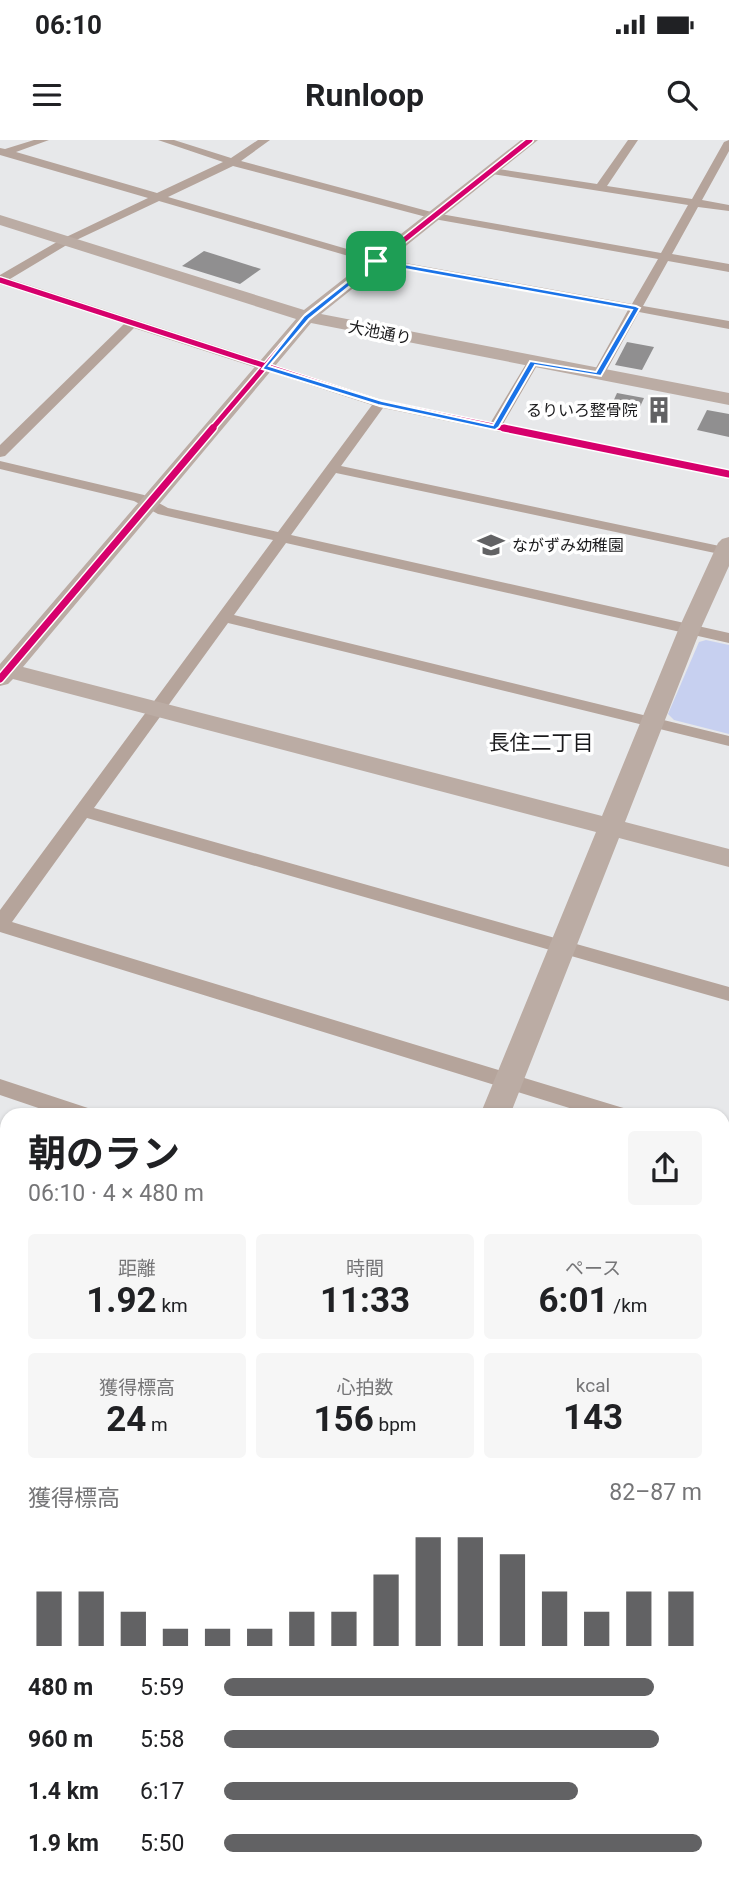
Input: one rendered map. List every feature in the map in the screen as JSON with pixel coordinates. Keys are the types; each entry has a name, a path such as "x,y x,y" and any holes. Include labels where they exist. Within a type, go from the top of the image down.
{"street":[{"path":"2,153 44,140"},
{"path":"163,140 232,162 434,216 729,268"},
{"path":"0,280 66,241 232,162 265,140"},
{"path":"530,140 307,317 4,674 155,709 729,858"},
{"path":"600,188 633,140"},
{"path":"598,375 729,142"},
{"path":"2,153 376,261 729,325"},
{"path":"492,170 729,208"},
{"name":"大池通り","path":"0,220 307,317 729,399"},
{"path":"0,280 380,403 729,474"},
{"path":"0,453 132,323"},
{"path":"495,427 533,362"},
{"path":"380,403 0,924 597,1108"},
{"path":"0,465 139,498 163,511 729,638"},
{"path":"334,469 728,549 690,628 498,1108"},
{"path":"223,617 729,741"},
{"path":"83,811 729,994"},
{"path":"0,1087 63,1108"}],"shaded area":[{"path":"706,640 729,645 729,734 674,720 668,714 699,642"}],"building":[{"path":"204,251 261,269 240,284 182,266"},
{"path":"627,342 654,347 642,370 615,365"},
{"path":"617,393 644,398 635,418 608,413"},
{"path":"707,410 729,414 729,437 697,430"}],"cycle path":[{"path":"0,679 307,317 530,140"},
{"path":"0,280 380,403 729,474"}],"place":[{"name":"るりいろ整骨院","path":"659,410"},
{"name":"ながずみ幼稚園","path":"491,545"}],"district":[{"name":"長住二丁目","path":"541,743"}],"route":[{"path":"376,261 636,308 598,375 533,362 495,427 380,403 264,367 307,317 376,261"}]}
